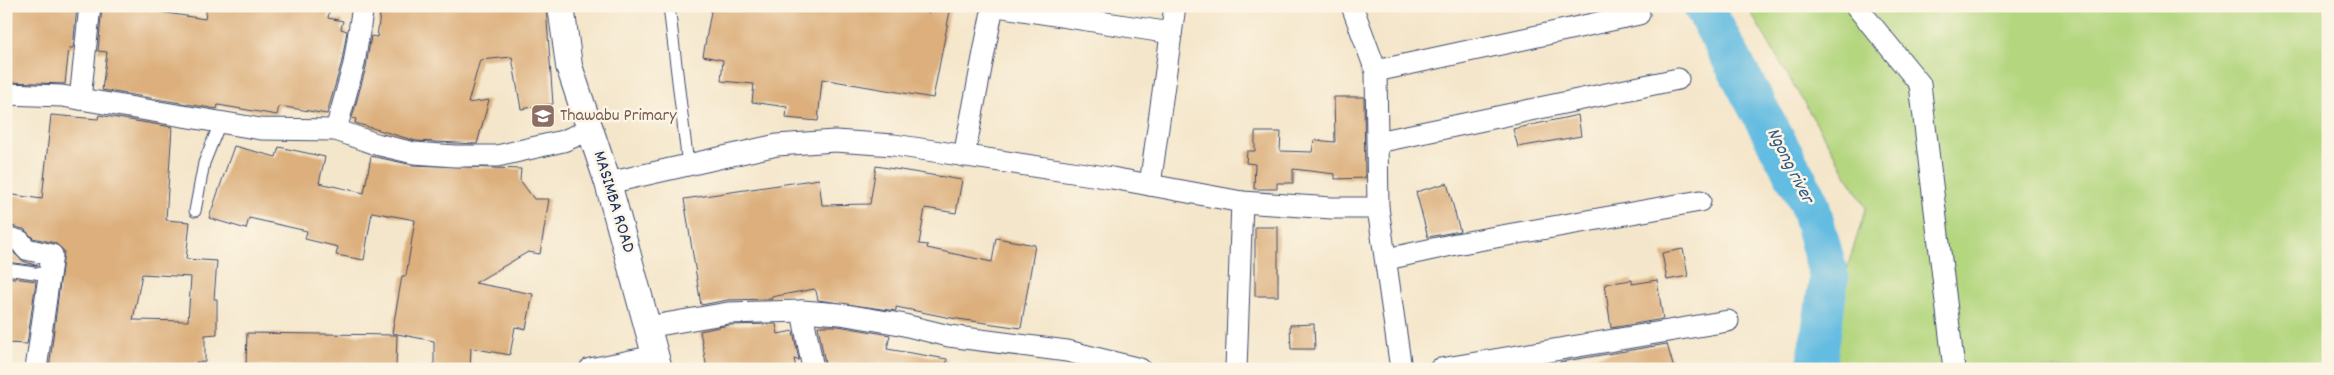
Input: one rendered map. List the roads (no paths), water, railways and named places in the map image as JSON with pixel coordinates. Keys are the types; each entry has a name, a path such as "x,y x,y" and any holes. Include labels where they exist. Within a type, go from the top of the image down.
{"street":[{"path":"80,100 90,6"},
{"path":"336,130 354,64 363,6"},
{"name":"MASIMBA ROAD","path":"562,6 569,66 608,183 657,362"},
{"path":"964,156 993,6"},
{"path":"997,6 1171,33"},
{"path":"1150,185 1174,6"},
{"path":"1352,6 1376,71 1378,208 1387,259 1401,369"},
{"path":"1856,6 1920,84 1954,369"},
{"path":"1376,71 1639,14"},
{"path":"1378,142 1678,79"},
{"path":"6,94 62,96 261,129 336,130 376,144 414,153 454,156 497,156 563,142 590,130"},
{"path":"608,183 777,145 835,141 894,145 1150,185 1242,202 1332,208 1378,208"},
{"path":"1387,259 1456,244 1700,201"},
{"path":"1236,369 1242,202"},
{"path":"6,237 20,241 26,249 52,256 36,369"},
{"path":"647,327 728,313 802,311 840,314 900,324 949,336 1067,351 1140,369"},
{"path":"802,311 813,369"},
{"path":"1440,369 1728,321"},
{"path":"590,369 657,362"}],"lane":[{"path":"669,6 688,165"},
{"path":"195,211 204,163 220,123"},
{"path":"6,269 49,275"}],"waterway":[{"name":"Ngong river","path":"1703,6 1809,202 1829,277 1816,369"}],"place":[{"name":"Thawabu Primary","path":"543,116"}]}
